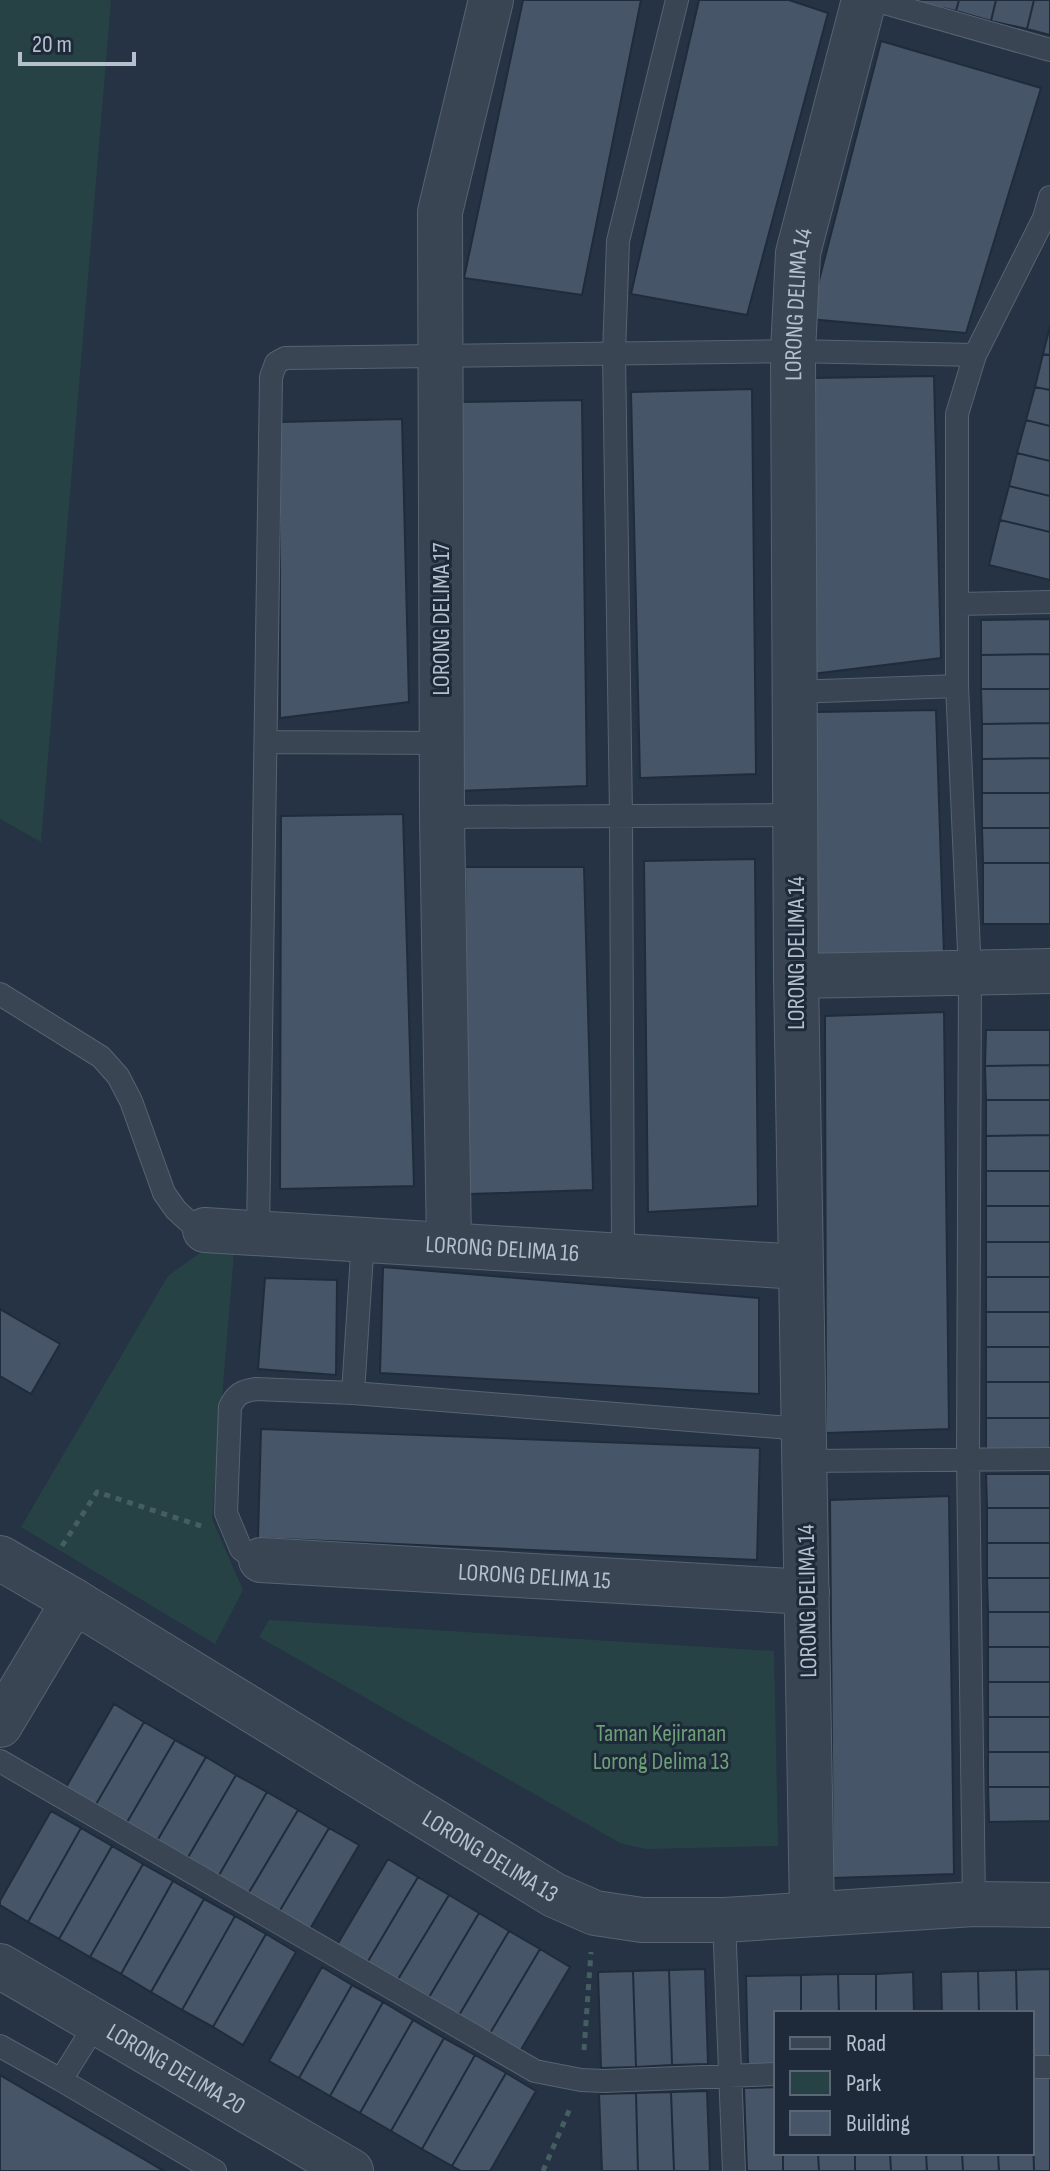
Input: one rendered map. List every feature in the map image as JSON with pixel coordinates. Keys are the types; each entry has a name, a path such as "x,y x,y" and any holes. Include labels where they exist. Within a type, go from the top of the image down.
{"street":[{"name":"LORONG DELIMA 17","path":"449,1244 442,817 440,212 491,0"},
{"name":"LORONG DELIMA 14","path":"812,1914 796,976 793,351 798,253 864,0"},
{"path":"796,976 1050,971"},
{"name":"LORONG DELIMA 16","path":"205,1230 800,1267"},
{"name":"LORONG DELIMA 15","path":"248,1549 807,1592"},
{"name":"LORONG DELIMA 13","path":"0,1558 554,1895 595,1913 642,1920 724,1920 974,1904 1050,1905"},
{"path":"0,1725 74,1601"},
{"name":"LORONG DELIMA 20","path":"0,1966 351,2171"}],"lane":[{"path":"623,1255 614,354 618,241 677,0"},
{"path":"874,0 1050,50"},
{"path":"974,1904 968,1459 970,973 957,686 957,414 975,355 1048,212"},
{"path":"258,1232 271,377 276,363 285,358 793,351 975,355"},
{"path":"959,604 1050,602"},
{"path":"795,692 957,686"},
{"path":"266,742 442,743"},
{"path":"442,817 796,815"},
{"path":"0,994 101,1057 118,1076 131,1101 164,1193 188,1221 205,1230"},
{"path":"353,1393 363,1239"},
{"path":"248,1549 226,1513 230,1407 236,1396 256,1389 353,1393 804,1445 968,1459 1050,1459"},
{"path":"0,1761 535,2071 604,2081 774,2074"},
{"path":"724,1920 734,2171"},
{"path":"61,2080 97,2022"},
{"path":"0,2046 215,2171"}],"path":[{"path":"71,1531 97,1492 248,1549"},
{"path":"543,2171 581,2080 595,1913"}],"green space":[{"path":"0,0 111,0 41,842 0,819"},
{"path":"204,1250 234,1253 212,1519 243,1590 215,1644 21,1527 168,1276"},
{"name":"Taman Kejiranan Lorong Delima 13","path":"269,1620 774,1651 778,1846 646,1849 620,1843 259,1637"}],"building":[{"path":"523,0 641,0 582,295 464,278"},
{"path":"699,0 789,0 828,13 747,315 631,294"},
{"path":"921,0 959,0 956,11 921,3"},
{"path":"959,0 996,0 991,21 956,11"},
{"path":"996,0 1034,0 1027,29 991,21"},
{"path":"1034,0 1050,0 1050,35 1027,29"},
{"path":"881,41 1041,88 966,333 809,319"},
{"path":"1050,326 1050,355 1043,354"},
{"path":"1043,354 1050,355 1050,390 1035,387"},
{"path":"934,376 941,658 812,674 812,378"},
{"path":"1035,387 1050,390 1050,426 1026,420"},
{"path":"752,389 756,774 640,778 631,392"},
{"path":"582,400 587,786 457,791 461,402"},
{"path":"402,419 409,702 280,718 280,422"},
{"path":"1026,420 1050,426 1050,461 1017,453"},
{"path":"1017,453 1050,461 1050,496 1009,486"},
{"path":"1009,486 1050,496 1050,532 1000,520"},
{"path":"1000,520 1050,532 1050,580 989,565"},
{"path":"1050,619 1050,654 981,655 981,620"},
{"path":"1050,654 1050,689 981,689 981,655"},
{"path":"981,689 1050,689 1050,723 982,724"},
{"path":"936,710 944,955 817,958 815,712"},
{"path":"1050,723 1050,758 982,759 982,724"},
{"path":"1050,758 1050,793 982,793 982,759"},
{"path":"982,793 1050,793 1050,828 982,828"},
{"path":"403,814 414,1186 280,1189 281,816"},
{"path":"982,828 1050,828 1050,863 983,863"},
{"path":"755,859 758,1206 648,1212 644,861"},
{"path":"983,863 1050,863 1050,924 983,924"},
{"path":"465,867 584,867 593,1190 468,1194"},
{"path":"944,1012 949,1429 826,1433 825,1016"},
{"path":"986,1030 1050,1030 1050,1065 985,1066"},
{"path":"1050,1065 1050,1100 986,1100 985,1066"},
{"path":"986,1100 1050,1100 1050,1135 986,1136"},
{"path":"1050,1135 1050,1171 986,1171 986,1136"},
{"path":"986,1171 1050,1171 1050,1206 986,1206"},
{"path":"986,1206 1050,1206 1050,1242 986,1242"},
{"path":"986,1242 1050,1242 1050,1277 986,1277"},
{"path":"383,1267 759,1298 759,1394 380,1373"},
{"path":"986,1277 1050,1277 1050,1312 986,1312"},
{"path":"265,1278 337,1280 336,1375 258,1369"},
{"path":"0,1309 60,1344 31,1394 0,1376"},
{"path":"986,1312 1050,1312 1050,1347 986,1347"},
{"path":"986,1347 1050,1347 1050,1382 986,1382"},
{"path":"986,1382 1050,1382 1050,1418 986,1418"},
{"path":"986,1418 1050,1418 1050,1453 986,1453"},
{"path":"261,1429 760,1448 757,1560 258,1538"},
{"path":"986,1474 1050,1474 1050,1508 987,1508"},
{"path":"949,1496 954,1874 833,1878 830,1500"},
{"path":"987,1508 1050,1508 1050,1543 987,1543"},
{"path":"987,1543 1050,1543 1050,1578 987,1578"},
{"path":"987,1578 1050,1578 1050,1612 988,1612"},
{"path":"988,1612 1050,1612 1050,1647 988,1647"},
{"path":"988,1647 1050,1647 1050,1682 988,1682"},
{"path":"988,1682 1050,1682 1050,1717 988,1717"},
{"path":"114,1704 144,1722 95,1806 65,1789"},
{"path":"988,1717 1050,1717 1050,1752 988,1752"},
{"path":"144,1722 175,1740 126,1824 95,1806"},
{"path":"175,1740 206,1757 157,1841 126,1824"},
{"path":"988,1752 1050,1752 1050,1787 988,1787"},
{"path":"206,1757 236,1775 187,1859 157,1841"},
{"path":"236,1775 267,1792 218,1877 187,1859"},
{"path":"988,1787 1050,1787 1050,1821 989,1822"},
{"path":"267,1792 298,1810 248,1894 218,1877"},
{"path":"298,1810 329,1828 279,1912 248,1894"},
{"path":"51,1811 81,1828 28,1922 0,1905 0,1901"},
{"path":"81,1828 112,1846 59,1939 28,1922"},
{"path":"329,1828 359,1845 310,1929 279,1912"},
{"path":"112,1846 143,1864 90,1957 59,1939"},
{"path":"388,1859 418,1877 367,1963 337,1945"},
{"path":"143,1864 173,1881 121,1974 90,1957"},
{"path":"418,1877 449,1895 397,1981 367,1963"},
{"path":"173,1881 204,1899 151,1992 121,1974"},
{"path":"449,1895 479,1913 428,1999 397,1981"},
{"path":"204,1899 235,1916 182,2010 151,1992"},
{"path":"479,1913 509,1931 458,2017 428,1999"},
{"path":"235,1916 266,1934 213,2027 182,2010"},
{"path":"509,1931 540,1949 489,2035 458,2017"},
{"path":"266,1934 296,1952 243,2045 213,2027"},
{"path":"540,1949 570,1967 519,2053 489,2035"},
{"path":"322,1967 352,1985 299,2078 269,2061"},
{"path":"705,1969 708,2064 672,2065 669,1970"},
{"path":"1050,1969 1050,2058 1034,2058 1034,2011 1017,2011 1016,1970"},
{"path":"669,1970 672,2065 636,2067 633,1971"},
{"path":"1016,1970 1017,2011 979,2011 978,1971"},
{"path":"633,1971 636,2067 601,2068 598,1972"},
{"path":"978,1971 979,2011 942,2011 941,1972"},
{"path":"913,1972 914,2011 876,2011 876,1974"},
{"path":"838,1974 876,1974 876,2011 839,2011"},
{"path":"838,1974 839,2011 801,2011 801,1975"},
{"path":"801,1975 801,2011 774,2011 774,2064 748,2064 746,1976"},
{"path":"352,1985 383,2002 330,2096 299,2078"},
{"path":"383,2002 413,2020 360,2113 330,2096"},
{"path":"413,2020 444,2038 391,2131 360,2113"},
{"path":"444,2038 475,2055 422,2149 391,2131"},
{"path":"475,2055 506,2073 452,2166 422,2149"},
{"path":"506,2073 536,2091 490,2171 461,2171 452,2166"},
{"path":"0,2075 164,2171 0,2171"},
{"path":"1050,2077 1050,2171 1034,2171 1034,2078"},
{"path":"774,2087 774,2155 783,2155 783,2171 747,2171 744,2088"},
{"path":"707,2091 710,2171 674,2171 671,2092"},
{"path":"671,2092 674,2171 638,2171 636,2093"},
{"path":"636,2093 638,2171 602,2171 599,2094"},
{"path":"783,2155 818,2155 819,2171 783,2171"},
{"path":"818,2155 855,2155 855,2171 819,2171"},
{"path":"855,2155 890,2155 891,2171 855,2171"},
{"path":"890,2155 926,2155 927,2171 891,2171"},
{"path":"926,2155 962,2155 963,2171 927,2171"},
{"path":"962,2155 998,2155 999,2171 963,2171"},
{"path":"998,2155 1034,2155 1034,2171 999,2171"}]}
